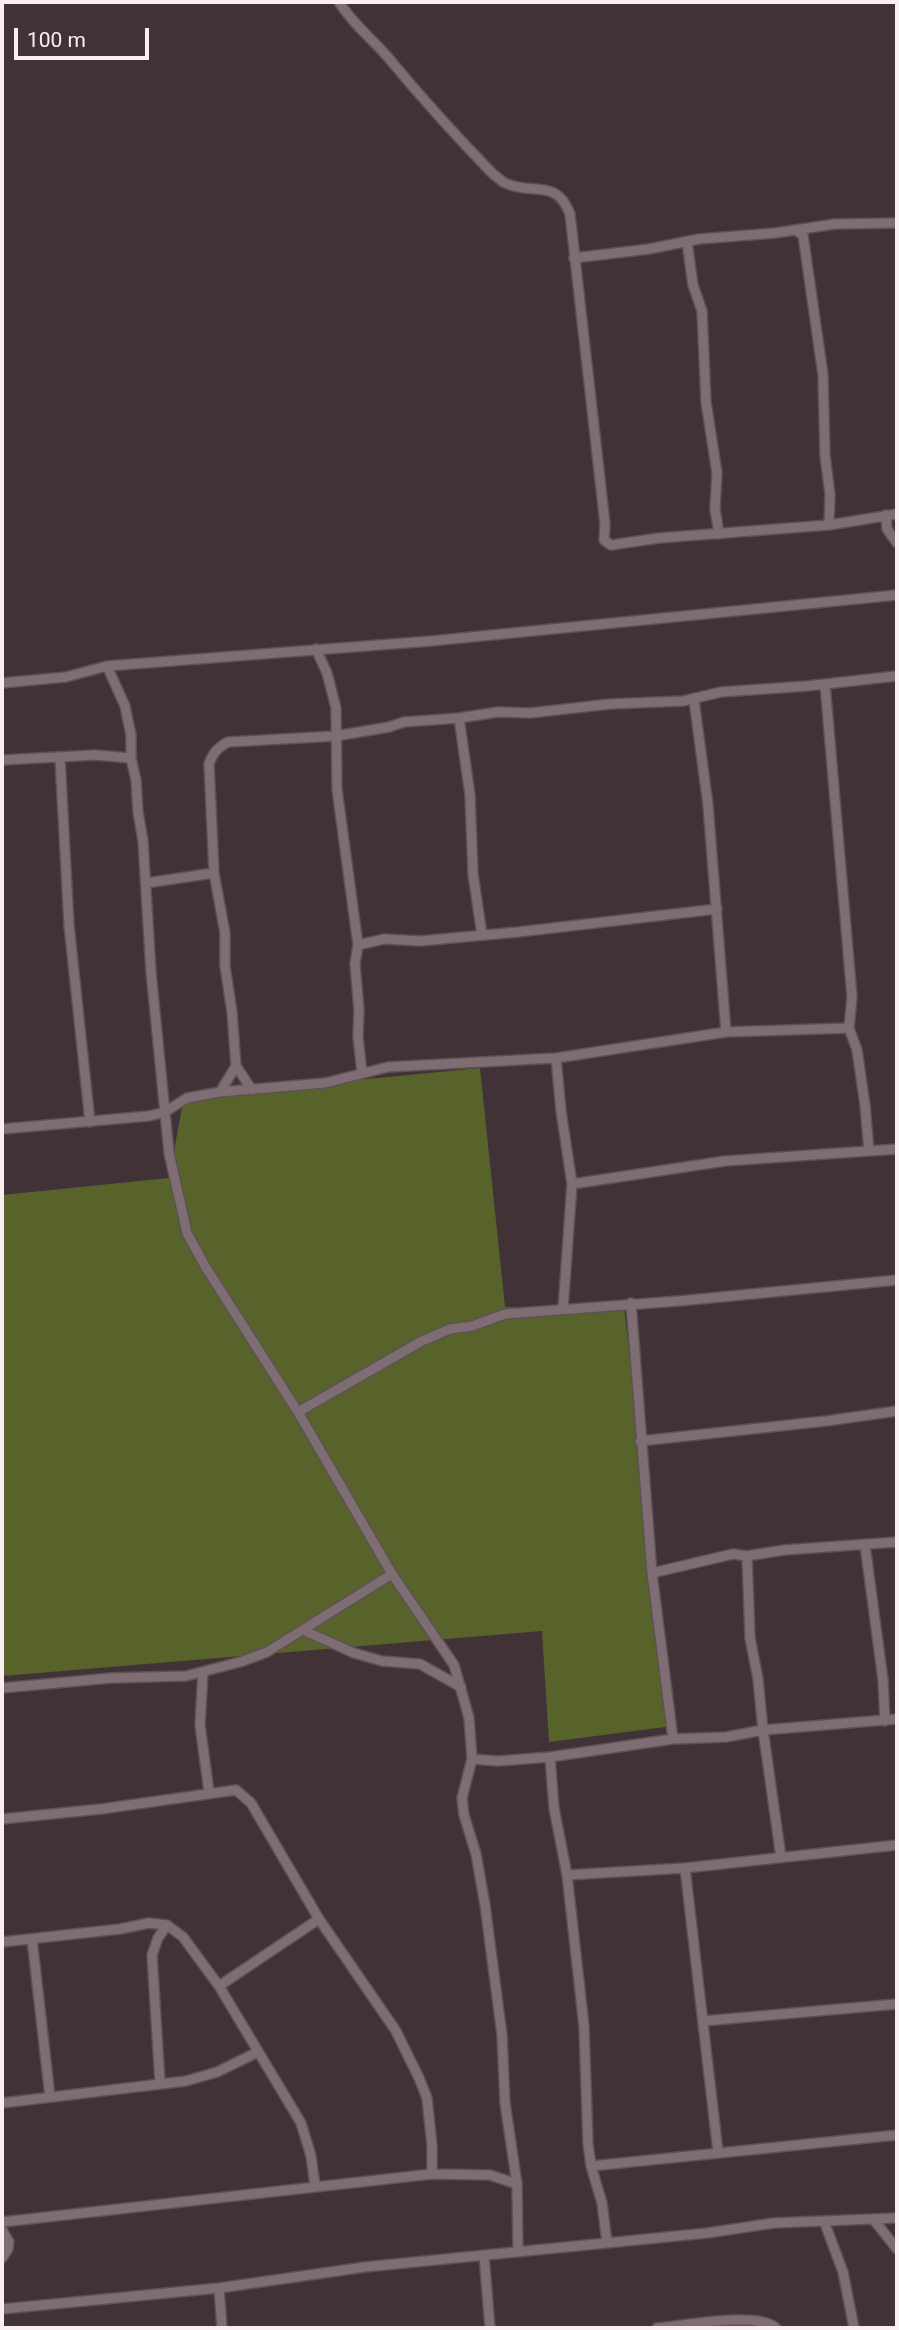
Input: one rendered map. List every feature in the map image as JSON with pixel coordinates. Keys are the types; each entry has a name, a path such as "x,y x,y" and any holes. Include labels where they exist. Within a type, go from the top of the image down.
{"street":[{"path":"339,2 359,29 492,173 506,184 551,191 565,201 570,214 605,524 604,540 611,545 659,538 829,525 897,514"},
{"path":"574,258 835,224 897,223"},
{"path":"795,230 803,236 806,249 812,310 823,375 825,455 830,495 829,525"},
{"path":"687,242 693,285 702,311 706,402 717,473 715,509 719,534"},
{"path":"886,515 887,529 897,543"},
{"path":"2,683 65,677 107,666 432,641 897,595"},
{"path":"316,649 332,689 337,721 337,789 358,946 355,964 362,1073"},
{"path":"107,666 125,706 131,735 131,758 143,841 151,972 169,1153 187,1233 298,1412 392,1574 454,1665 461,1686 469,1718 472,1759 462,1798 485,1905 502,2035 505,2103 517,2184 518,2252"},
{"path":"252,1090 236,1066 225,966 225,933 214,873 209,764 213,753 228,742 336,736 404,722 498,712 530,713 610,704 694,700 721,692 897,676"},
{"path":"825,684 852,997 849,1028 857,1051 869,1151"},
{"path":"694,700 708,806 726,1032"},
{"path":"459,718 470,795 473,874 482,935"},
{"path":"2,760 95,755 131,758"},
{"path":"60,758 69,925 90,1122"},
{"path":"146,883 214,873"},
{"path":"358,946 384,939 420,941 580,926 717,909"},
{"path":"2,1129 149,1116 165,1112 187,1098 325,1083 388,1068 556,1058 726,1032 849,1028"},
{"path":"556,1058 572,1184 563,1309"},
{"path":"220,1093 236,1066"},
{"path":"572,1184 725,1161 897,1149"},
{"path":"298,1412 422,1341 450,1329 472,1326 505,1314 897,1280"},
{"path":"631,1303 652,1573 673,1739"},
{"path":"640,1441 897,1411"},
{"path":"652,1573 733,1554 747,1556 784,1550 897,1542"},
{"path":"865,1545 883,1680 885,1721"},
{"path":"747,1556 750,1638 758,1679 781,1857"},
{"path":"2,1688 203,1672 267,1652 392,1574"},
{"path":"303,1630 354,1653 382,1661 420,1664 461,1686"},
{"path":"203,1672 200,1725 209,1792"},
{"path":"186,1675 200,1693"},
{"path":"472,1759 498,1761 550,1757 673,1739 726,1737 763,1730 897,1719"},
{"path":"550,1757 554,1808 567,1875 584,2026 588,2144 591,2166 602,2203 607,2242"},
{"path":"2,1819 101,1809 236,1790 251,1803 319,1919 396,2031 428,2098 432,2174"},
{"path":"567,1875 685,1868 897,1845"},
{"path":"685,1868 718,2152"},
{"path":"219,1986 319,1919"},
{"path":"2,1942 120,1929 149,1923 167,1925 183,1937 219,1986 302,2123 312,2156 315,2185"},
{"path":"160,2083 152,1955 158,1938 167,1925"},
{"path":"32,1939 50,2096"},
{"path":"703,2021 897,2004"},
{"path":"2,2103 186,2081 217,2072 258,2052"},
{"path":"591,2166 897,2135"},
{"path":"2,2222 432,2174 489,2175 517,2184"},
{"path":"2,2309 219,2288 268,2279 706,2233 774,2223 897,2218"},
{"path":"873,2219 897,2249"},
{"path":"824,2221 843,2272 854,2328"},
{"path":"2,2230 9,2242 2,2258"},
{"path":"485,2255 490,2328"},
{"path":"219,2288 222,2328"},
{"path":"657,2328 753,2319 770,2323 776,2328"}],"green space":[{"path":"480,1068 505,1307 624,1308 673,1726 549,1742 542,1631 2,1676 2,1195 169,1178 184,1097"}]}
